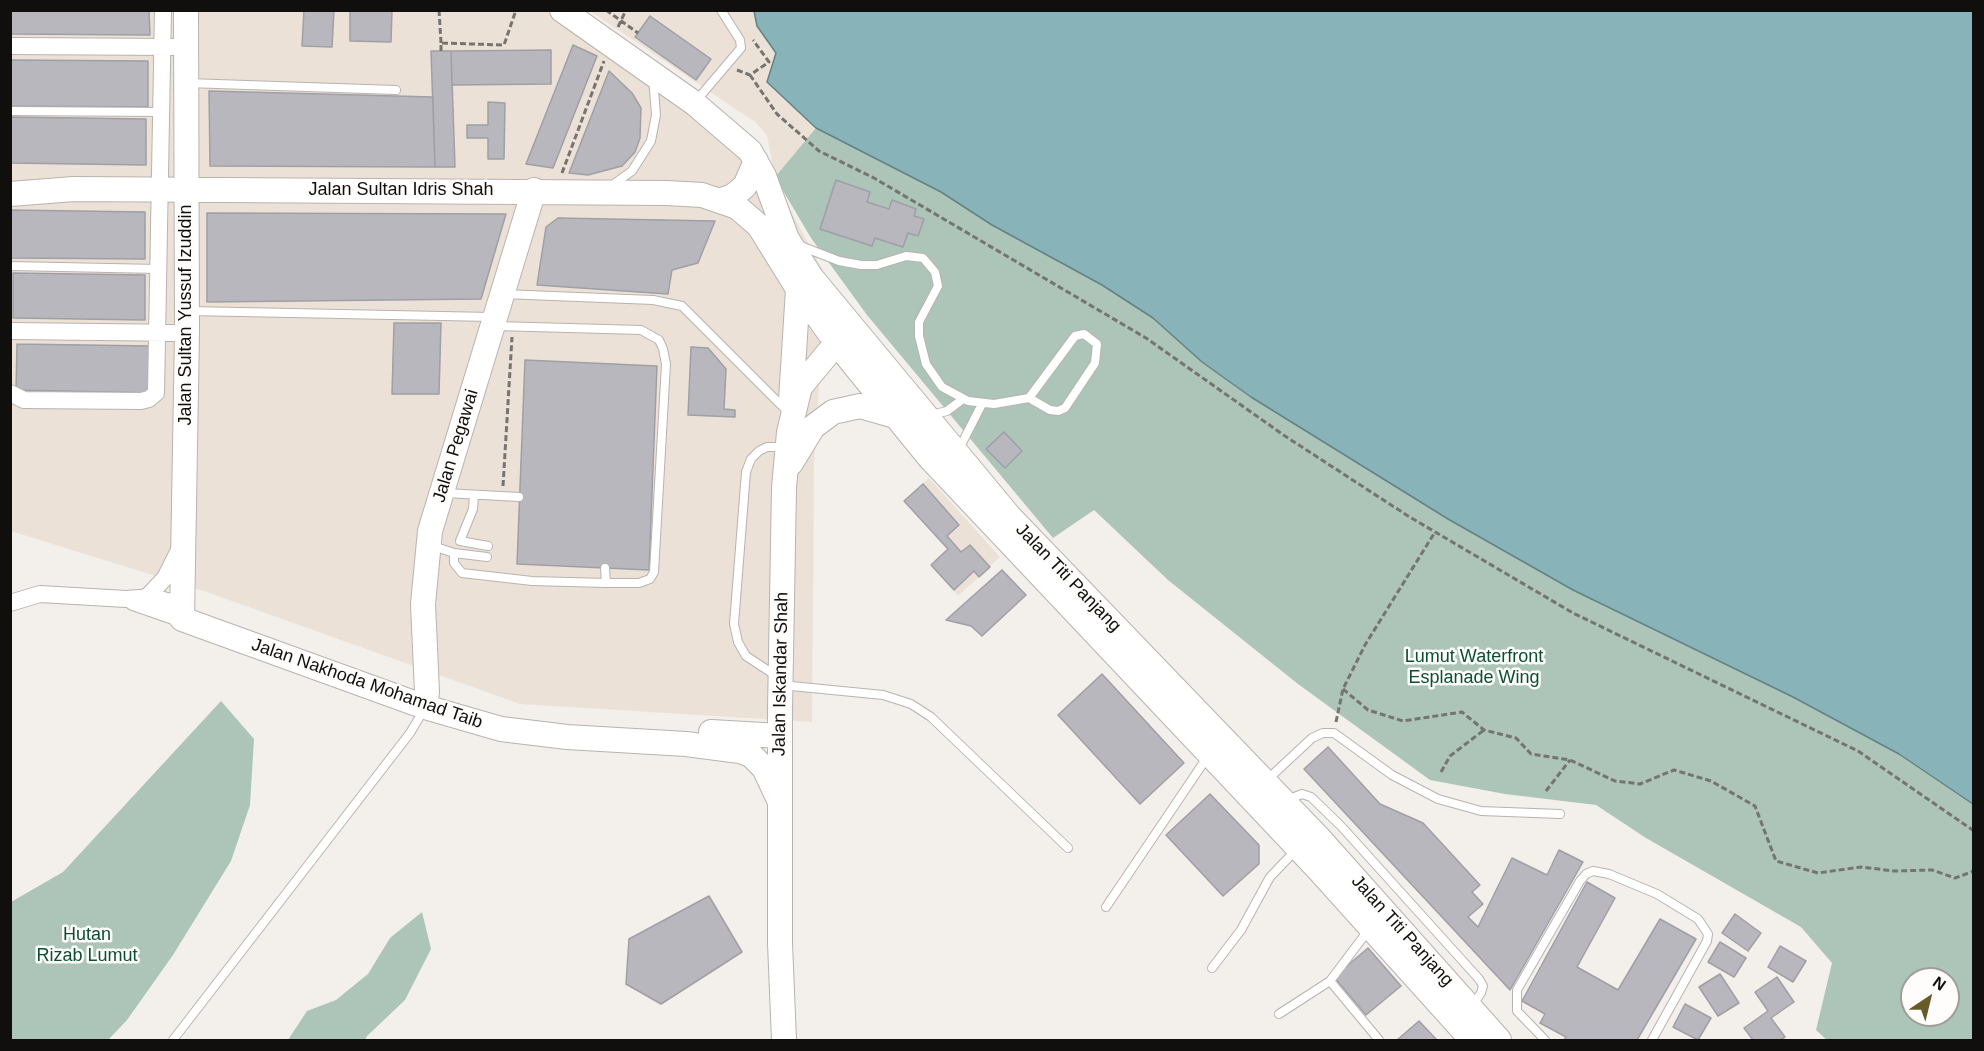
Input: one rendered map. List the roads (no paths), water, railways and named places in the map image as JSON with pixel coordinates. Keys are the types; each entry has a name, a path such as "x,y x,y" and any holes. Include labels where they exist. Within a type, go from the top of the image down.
{"street":[{"path":"10,393 24,400 141,401 149,399 156,393 158,385 161,112 174,47 163,10"},
{"name":"Jalan Sultan Yussuf Izuddin","path":"182,612 187,322 185,83 174,47 186,10"},
{"path":"562,10 685,97"},
{"path":"10,45 174,47"},
{"name":"Jalan Titi Panjang","path":"685,97 744,145 756,161 779,243 798,289 924,415 1009,516 1216,748 1298,848 1472,1041"},
{"path":"722,200 733,196 745,186 756,161"},
{"path":"10,181 74,189"},
{"name":"Jalan Sultan Idris Shah","path":"10,194 74,189 545,191 685,194 722,200 749,216 779,243"},
{"name":"Jalan Pegawai","path":"426,700 423,604 424,568 430,545 430,531 441,492 500,323 502,294 545,191"},
{"name":"Jalan Titi Panjang","path":"779,243 811,277 846,338 896,416 994,528 1216,748 1264,782 1284,802 1499,1041"},
{"path":"789,431 798,289"},
{"path":"10,331 158,332 187,322"},
{"name":"Jalan Iskandar Shah","path":"784,1041 779,800 786,472 789,431 800,387 846,338"},
{"path":"786,472 805,437 833,412 860,406 896,416"},
{"path":"146,598 165,578 184,538"},
{"path":"10,603 40,594 166,599 182,612"},
{"path":"126,599 182,612"},
{"name":"Jalan Nakhoda Mohamad Taib","path":"182,612 501,729 567,737 686,744 740,751 751,755 764,768 779,800"},
{"path":"730,733 760,717 781,685"},
{"name":"Jalan Nakhoda Mohamad Taib","path":"426,700 528,719 780,736"}],"lane":[{"path":"685,97 741,48 740,40 721,10"},
{"path":"602,192 632,171 651,141 656,115 653,74"},
{"path":"185,83 396,90"},
{"path":"10,111 161,112"},
{"path":"779,243 861,265 877,265 906,256 923,258 934,272 938,286 920,316 921,346 926,364 942,387 963,399 982,404 1015,402 1029,398 1075,336 1084,334 1097,344 1095,363 1065,408 1058,411 1050,410 1029,398"},
{"path":"10,266 159,269"},
{"path":"502,294 653,300 682,306 789,431 759,451 751,459 746,472 734,624 738,642 746,656 781,685 883,695 911,704 932,717 1068,848"},
{"path":"187,322 500,323 641,330 659,340 666,364 654,572 650,579 639,583 531,581 462,573 454,563 454,553"},
{"path":"924,415 947,411 963,399"},
{"path":"958,455 967,430 982,404"},
{"path":"441,492 519,497"},
{"path":"474,495 473,509 460,541 488,546"},
{"path":"430,545 454,553 487,557"},
{"path":"605,568 606,583"},
{"path":"173,1041 410,733 426,700"},
{"path":"1264,782 1312,738 1323,733 1334,733 1392,775 1438,799 1481,811 1560,814"},
{"path":"1106,907 1216,748"},
{"path":"1212,968 1241,930 1270,877 1298,848"},
{"path":"1545,1041 1517,1011 1517,990 1580,881 1586,874 1593,871 1609,874 1657,894 1698,919 1708,934 1707,942 1653,1041"},
{"path":"1279,1014 1330,981 1371,927"},
{"path":"1330,981 1379,1041"}],"water":[{"path":"754,11 1973,11 1973,804 1899,754 1793,697 1573,590 1448,519 1251,397 1202,362 1153,318 1102,285 992,225 941,192 816,128 767,82 776,53 757,26"}],"park label":[{"name":"Lumut Waterfront Esplanade Wing","path":"1474,667"},
{"name":"Hutan Rizab Lumut","path":"87,945"}]}
